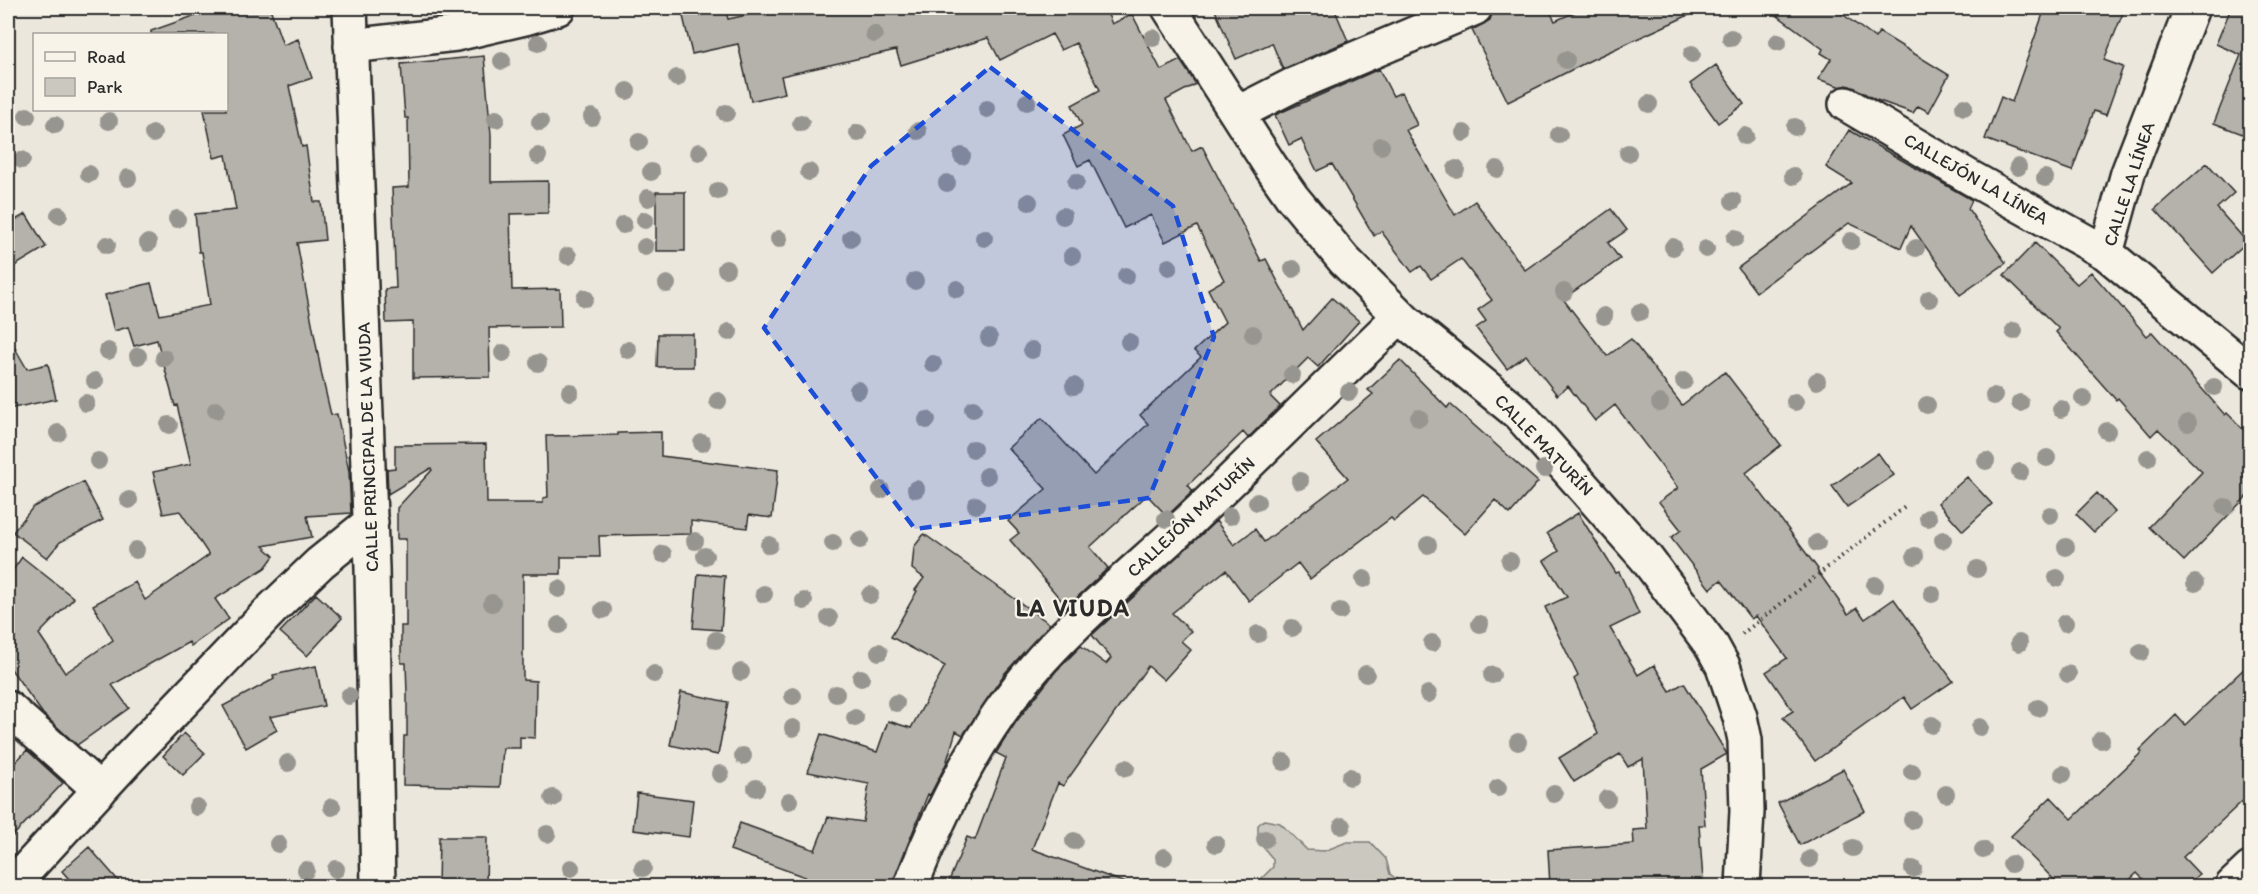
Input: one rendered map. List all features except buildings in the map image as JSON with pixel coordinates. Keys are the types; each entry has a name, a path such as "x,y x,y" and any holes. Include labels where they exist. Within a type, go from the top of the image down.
{"street":[{"name":"CALLE PRINCIPAL DE LA VIUDA","path":"350,8 370,522 378,886"},
{"path":"351,46 456,34 558,8"},
{"name":"CALLE MATURÍN","path":"1169,8 1271,167 1292,197 1344,260 1400,316 1519,414 1646,558 1677,597 1716,653 1732,690 1745,740 1747,811 1743,886"},
{"path":"1238,113 1293,85 1475,8"},
{"name":"CALLE LA LÍNEA","path":"2192,8 2128,173 2106,253 2250,372"},
{"name":"CALLEJÓN LA LÍNEA","path":"1846,104 1971,178 2106,253"},
{"name":"CALLEJÓN MATURÍN","path":"911,886 942,811 966,765 1002,710 1042,659 1400,316"},
{"path":"12,886 273,608 320,563 370,522"},
{"path":"8,708 100,790"},
{"path":"2232,886 2250,869"}],"path":[{"path":"1716,653 1905,507"}],"highlighted area":[{"path":"990,67 1173,206 1214,337 1149,498 915,529 764,328 871,166"}],"green space":[{"path":"1264,820 1280,823 1307,850 1324,851 1347,842 1370,842 1386,859 1390,874 1405,886 1254,886 1273,867 1273,859 1258,841 1258,825"}],"district":[{"name":"LA VIUDA","path":"1073,607"}]}
